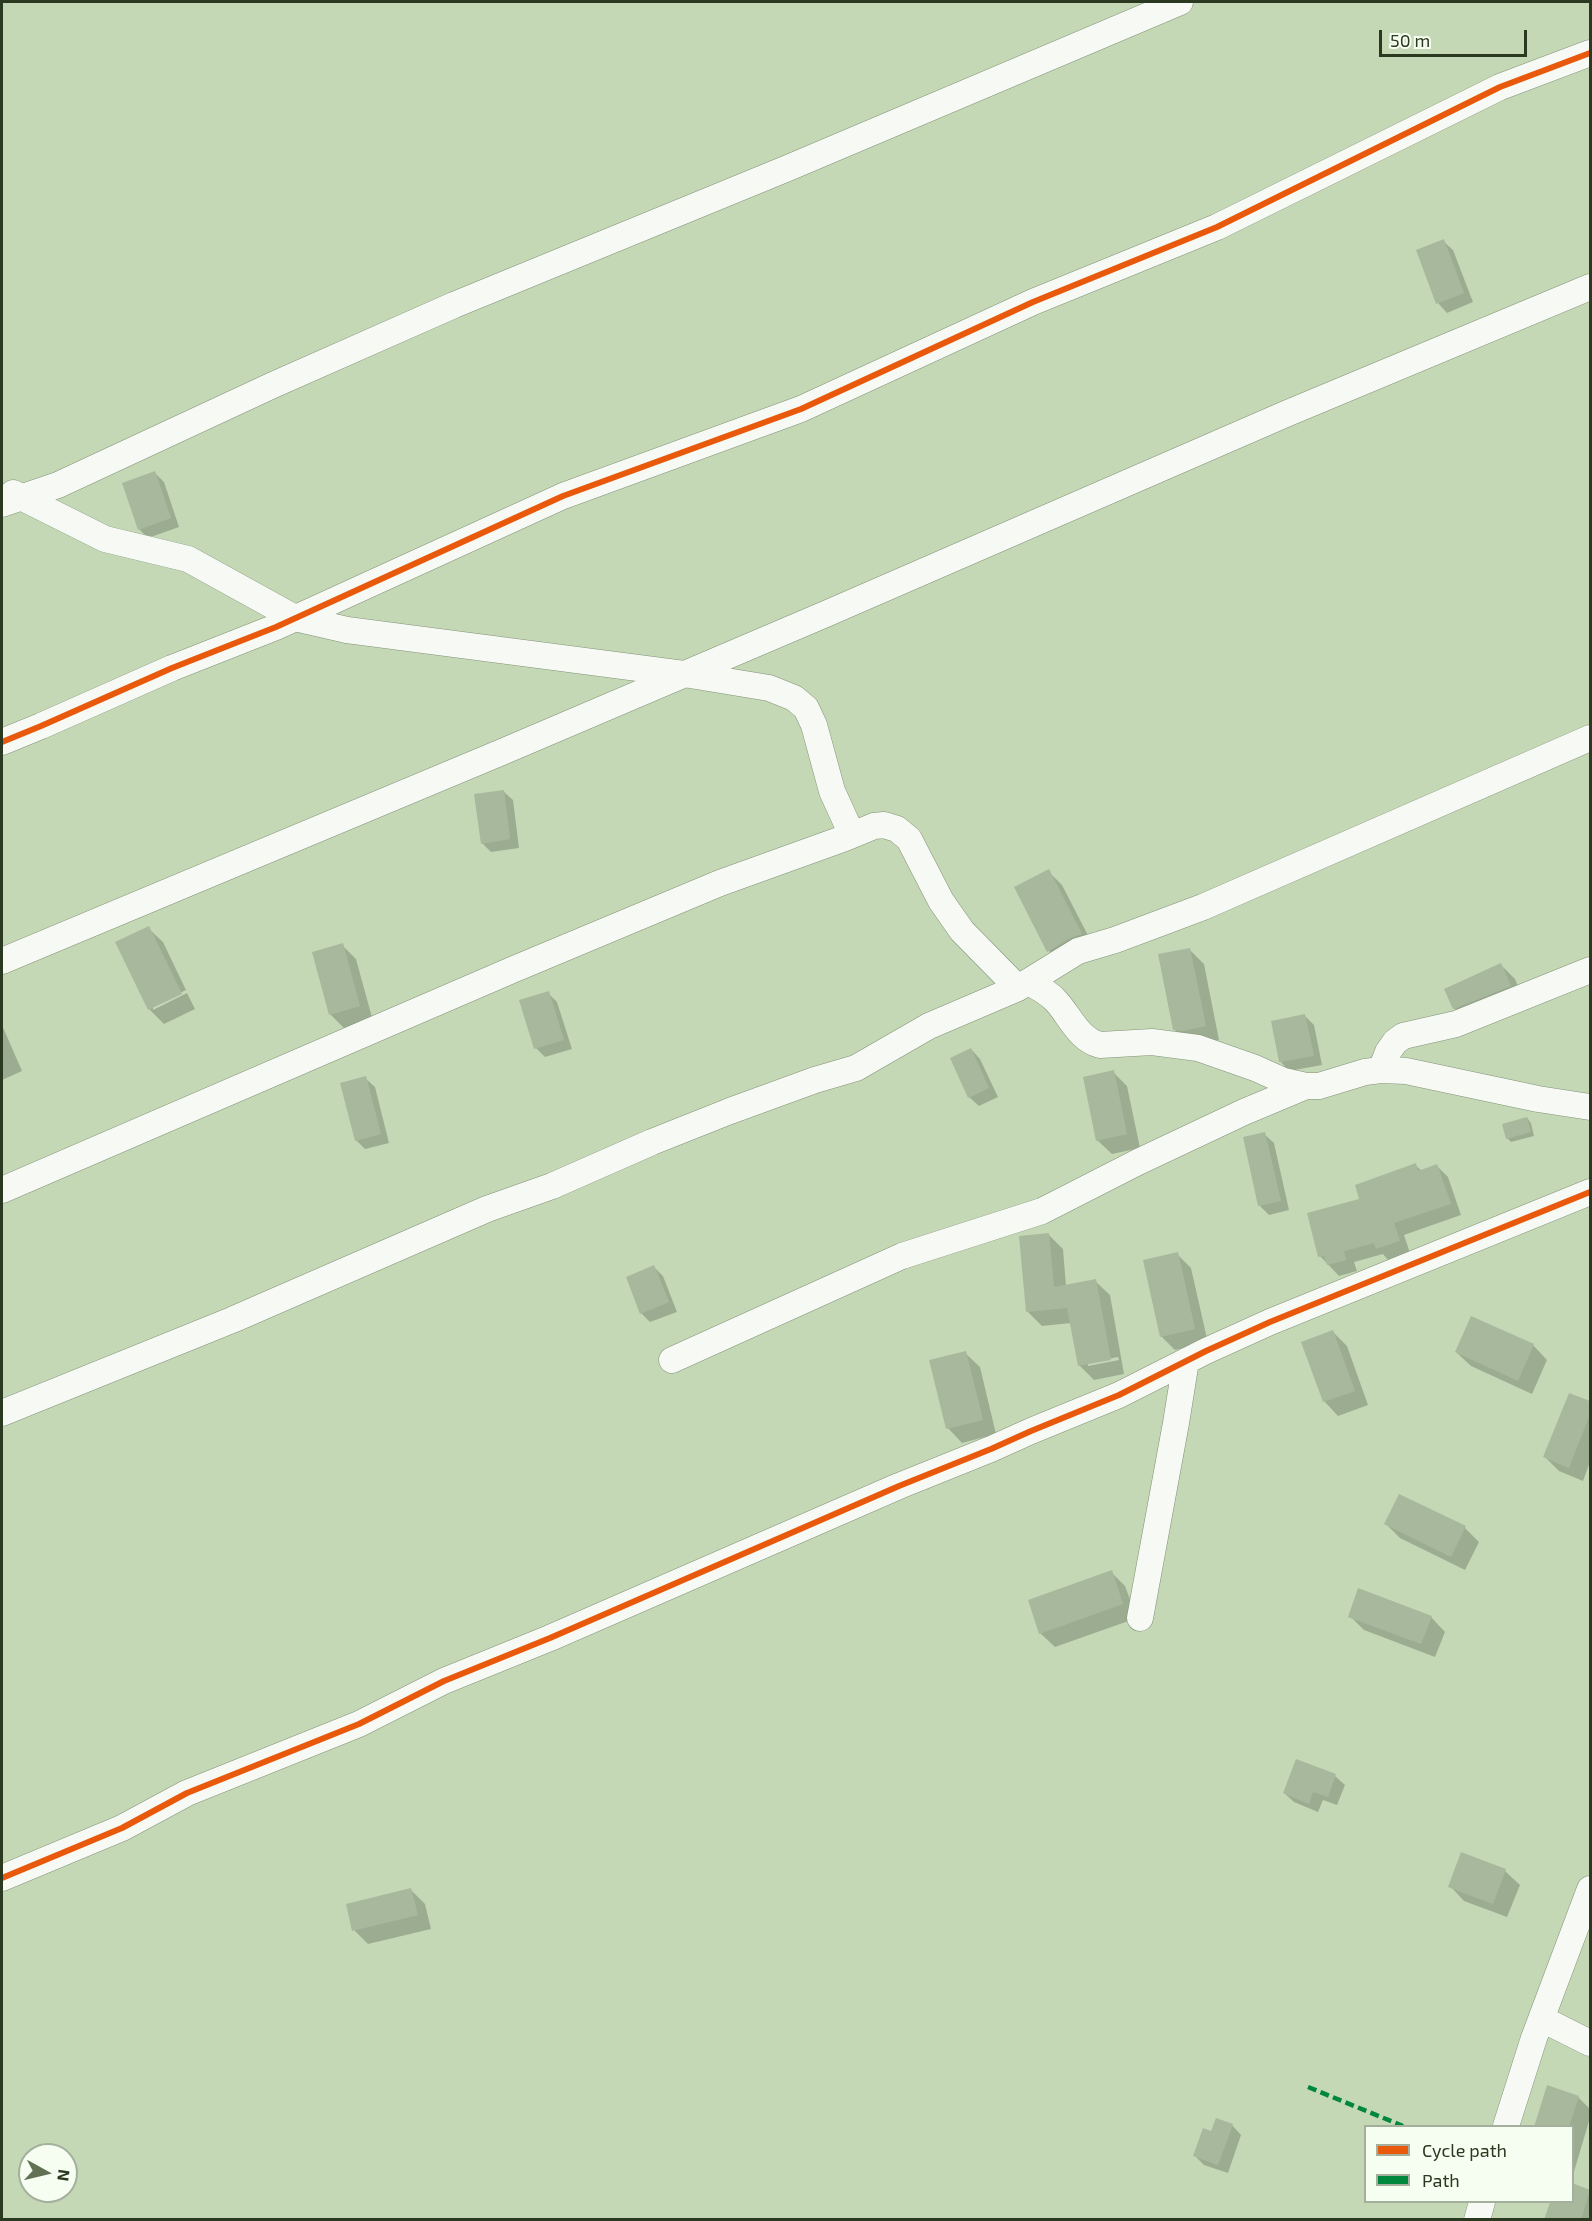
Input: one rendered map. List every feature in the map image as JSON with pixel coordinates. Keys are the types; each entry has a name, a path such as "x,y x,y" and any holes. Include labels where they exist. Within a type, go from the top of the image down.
{"street":[{"path":"8,496 58,485 273,385 454,305 799,164 1180,2"},
{"path":"2,742 172,668 295,618 563,496 801,409 1033,302 1216,227 1500,87 1590,53"},
{"path":"2,961 684,674 1298,408 1590,287"},
{"path":"8,496 105,539 188,559 295,618 347,630 684,674 769,688 794,698 806,708 814,725 832,791 852,835"},
{"path":"2,1413 232,1320 487,1209 552,1186 652,1142 815,1080 856,1068 929,1026 1023,985 1078,951 1115,940 1203,907 1590,738"},
{"path":"2,1190 720,883 874,826 884,825 897,829 909,839 941,901 962,931 1023,985 1056,1000 1077,1029 1092,1043 1100,1045 1152,1042 1198,1048 1284,1081 1306,1086 1319,1086 1381,1070 1406,1071 1485,1089 1590,1107"},
{"path":"1381,1070 1388,1052 1403,1036 1456,1024 1590,970"},
{"path":"672,1360 902,1256 1041,1211 1244,1112 1306,1086"},
{"path":"2,1878 122,1828 187,1793 359,1724 444,1681 599,1617 898,1486 1119,1395 1270,1322 1590,1192"},
{"path":"1140,1618 1186,1361"},
{"path":"1507,2125 1542,2019 1590,1889"},
{"path":"1542,2019 1590,2043"},
{"path":"1476,2220 1482,2203"}],"building":[{"path":"1444,239 1464,293 1436,304 1416,250"},
{"path":"155,471 171,518 138,530 122,483"},
{"path":"504,790 510,839 481,844 474,794"},
{"path":"1049,869 1082,934 1070,938 1047,952 1014,887"},
{"path":"149,926 182,994 148,1010 115,942"},
{"path":"343,943 360,1006 329,1015 312,952"},
{"path":"1190,948 1206,1026 1183,1031 1173,1030 1158,954"},
{"path":"1501,963 1511,986 1453,1009 1444,989"},
{"path":"549,991 564,1040 534,1049 519,1000"},
{"path":"1305,1014 1314,1056 1279,1062 1271,1021"},
{"path":"971,1048 989,1088 968,1098 950,1058"},
{"path":"1114,1070 1127,1134 1096,1141 1083,1077"},
{"path":"366,1076 381,1134 355,1141 340,1083"},
{"path":"1527,1117 1531,1132 1506,1139 1502,1124"},
{"path":"1265,1132 1281,1201 1258,1206 1243,1137"},
{"path":"1416,1163 1418,1171 1437,1164 1451,1204 1394,1223 1400,1241 1376,1249 1374,1243 1344,1251 1346,1260 1327,1265 1324,1256 1318,1257 1307,1213 1359,1199 1355,1185"},
{"path":"1049,1233 1054,1287 1096,1279 1111,1360 1078,1366 1067,1308 1026,1312 1019,1236"},
{"path":"1178,1252 1195,1329 1160,1337 1143,1260"},
{"path":"654,1265 669,1302 640,1314 626,1277"},
{"path":"1471,1316 1534,1344 1518,1381 1455,1352"},
{"path":"1333,1330 1355,1391 1323,1402 1301,1342"},
{"path":"966,1351 983,1420 946,1429 929,1360"},
{"path":"1569,1393 1590,1401 1590,1414 1569,1468 1543,1457"},
{"path":"1399,1494 1466,1526 1451,1557 1384,1524"},
{"path":"1112,1570 1123,1604 1039,1634 1028,1600"},
{"path":"1358,1588 1432,1616 1421,1644 1348,1617"},
{"path":"1296,1759 1336,1774 1328,1797 1313,1792 1309,1804 1283,1793"},
{"path":"1461,1852 1506,1869 1493,1904 1448,1887"},
{"path":"411,1888 418,1915 352,1931 346,1904"},
{"path":"1547,2085 1579,2096 1570,2125 1535,2125"},
{"path":"1216,2118 1233,2124 1218,2165 1193,2156 1203,2128 1211,2131"},
{"path":"1574,2184 1590,2190 1581,2220 1544,2220 1550,2203 1574,2203"}],"marked path":[{"path":"1308,2087 1401,2125"}],"cycle path":[{"path":"2,742 172,668 276,627 563,496 801,409 1033,302 1217,227 1500,87 1590,53"},
{"path":"2,1878 122,1828 187,1793 359,1724 444,1681 550,1638 899,1486 1119,1395 1270,1322 1590,1192"}]}
